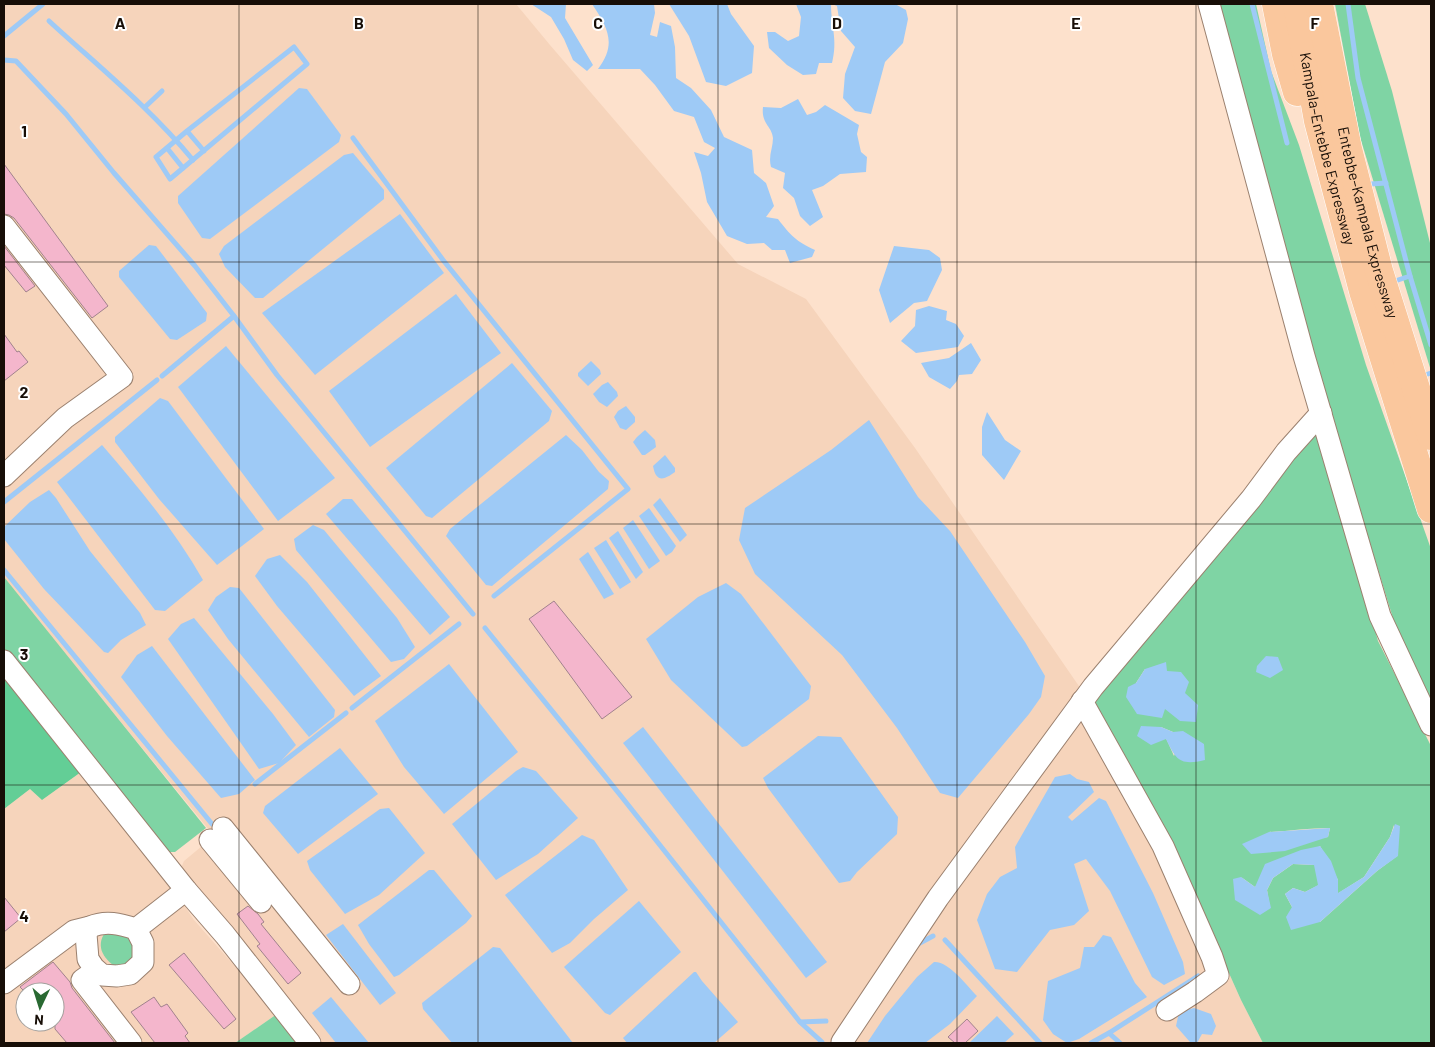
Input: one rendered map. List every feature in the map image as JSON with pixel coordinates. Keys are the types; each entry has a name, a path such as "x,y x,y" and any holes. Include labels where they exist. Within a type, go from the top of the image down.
{"highway":[{"path":"1276,4 1286,54 1349,274 1363,291"},
{"name":"Kampala–Entebbe Expressway","path":"1297,4 1318,121 1363,291 1431,509"},
{"name":"Entebbe–Kampala Expressway","path":"1319,4 1348,149 1377,262 1431,436"}],"street":[{"path":"1209,4 1321,413 1380,616 1431,725"},
{"path":"4,226 122,377 65,418 4,476"},
{"path":"842,1043 938,898 1082,701 1250,499 1286,452 1321,413"},
{"path":"4,661 310,1043"},
{"path":"1082,701 1162,846 1212,957 1218,975 1167,1010"},
{"path":"261,902 216,834 349,984"},
{"path":"136,929 186,890"},
{"path":"4,983 74,930 107,923 136,929 143,943 143,962 130,974 117,976 102,975 88,959 86,934 90,927"},
{"path":"96,970 82,980 131,1043"}],"shaded area":[{"path":"4,4 516,4 738,264 806,299 915,448 1083,692 1174,850 1241,1000 1263,1043 318,1043 181,868 184,861 214,836 4,579"},
{"path":"81,772 159,868 194,920 277,1014 235,1043 4,1043 4,809 30,789 42,800"}],"green space":[{"path":"1219,4 1256,4 1271,71 1299,145 1366,365 1431,549 1431,703 1396,628 1323,390"},
{"path":"1335,4 1365,4 1392,91 1431,247 1431,371 1360,137"},
{"path":"1317,431 1335,480 1378,641 1431,746 1431,1043 1263,1043 1241,1000 1174,850 1089,703","holes":["1145,669 1167,671 1185,693 1164,709 1136,683","1161,727 1173,732 1183,732 1174,756","1394,825 1397,856 1377,871 1320,922 1292,907 1285,894 1293,888 1305,892 1319,885 1315,865 1293,864 1273,878 1267,890 1270,908 1241,877 1255,887 1320,846 1338,880 1337,894 1364,877 1390,837","1330,828 1328,837 1321,838 1269,832"]},
{"path":"4,577 206,828 175,852 168,852 4,655"},
{"path":"4,676 81,772 42,800 30,789 4,809"},
{"path":"108,929 133,936 136,963 117,968 107,960 102,950 101,940"},
{"path":"277,1014 303,1043 235,1043"}],"water":[{"path":"531,4 566,4 565,18 593,65 587,71 573,60 564,39 551,17"},
{"path":"592,4 654,4 655,13 650,35 657,37 660,22 671,26 675,47 676,78 691,88 711,110 724,137 752,150 754,173 766,183 774,206 766,217 778,219 794,238 815,250 812,257 790,263 785,250 772,250 764,243 747,244 727,236 707,202 694,152 708,156 715,148 704,142 694,117 674,111 655,85 640,69 598,69 604,60 609,44 606,29"},
{"path":"669,4 727,4 731,14 754,46 752,73 726,86 706,82 689,36"},
{"path":"796,4 831,4 834,55 832,63 819,63 816,74 803,75 787,65 769,48 767,32 775,32 788,41 799,36 801,17"},
{"path":"832,4 895,4 906,10 908,19 903,43 885,62 871,114 855,111 843,98 845,74 855,47 841,31 837,6"},
{"path":"299,88 307,89 341,135 339,142 210,239 202,238 178,203 178,196"},
{"path":"798,99 807,115 816,112 825,105 859,125 857,134 861,152 867,157 866,172 840,174 823,186 812,190 823,217 810,226 800,216 794,198 783,188 785,173 771,167 770,159 773,138 763,113 763,107 781,108"},
{"path":"353,153 384,190 384,199 263,298 255,298 225,267 219,254 224,246 344,155"},
{"path":"400,214 444,273 315,375 262,313"},
{"path":"149,245 156,246 207,313 206,321 177,340 170,339 119,277 119,271"},
{"path":"894,246 929,250 940,258 942,270 927,301 914,303 890,323 879,290"},
{"path":"456,294 501,353 370,447 329,391"},
{"path":"929,306 947,311 946,320 956,324 964,336 958,347 916,353 901,341 915,326 916,310"},
{"path":"971,343 981,360 972,374 959,375 957,381 950,389 929,377 921,363 949,358"},
{"path":"226,346 335,478 278,521 178,387"},
{"path":"591,361 600,370 601,374 588,386 578,376 578,373"},
{"path":"512,363 552,411 549,421 432,518 426,516 386,468"},
{"path":"608,382 617,392 618,396 607,407 599,402 593,394"},
{"path":"160,398 168,401 264,529 217,565 159,499 115,442 115,437"},
{"path":"626,406 635,417 635,422 626,430 620,428 614,417 618,411"},
{"path":"987,412 1005,440 1021,451 1004,480 982,455 982,427"},
{"path":"869,420 918,497 950,531 1025,642 1045,676 1041,697 1029,714 958,798 940,793 897,728 842,655 755,574 739,540 745,508 831,450"},
{"path":"645,430 655,440 656,447 642,455 633,442"},
{"path":"566,435 609,481 608,489 492,586 486,585 446,536 450,529"},
{"path":"102,445 168,527 203,580 165,611 155,610 57,482"},
{"path":"665,455 675,468 675,472 661,478 656,475 653,466"},
{"path":"49,490 90,551 140,613 146,625 121,640 108,653 104,652 44,589 4,539 4,527 30,502"},
{"path":"660,498 687,535 680,542 653,505"},
{"path":"343,499 352,499 450,617 430,635 326,514"},
{"path":"649,508 676,546 666,556 639,516"},
{"path":"633,520 660,561 649,569 623,528"},
{"path":"313,525 324,530 397,618 415,647 404,659 391,662 296,550 294,539"},
{"path":"618,531 643,572 636,579 609,538"},
{"path":"606,540 631,582 620,589 594,548"},
{"path":"588,552 614,594 604,599 579,559"},
{"path":"280,555 307,582 381,676 354,696 277,606 255,576 267,559"},
{"path":"726,583 741,594 811,686 809,699 747,746 742,747 671,680 646,639 698,597"},
{"path":"230,587 239,588 335,710 334,717 309,737 228,639 208,610 216,597"},
{"path":"194,618 296,745 279,763 259,769 168,639 181,624"},
{"path":"152,646 255,780 239,794 221,798 167,736 121,677 137,655"},
{"path":"1266,656 1278,657 1283,670 1270,678 1256,672 1257,666"},
{"path":"1166,662 1167,671 1181,672 1189,682 1185,693 1198,705 1196,722 1180,721 1165,709 1162,718 1137,714 1126,697 1128,687 1136,683 1145,669"},
{"path":"449,664 518,752 444,814 404,767 375,721"},
{"path":"1141,726 1161,727 1173,732 1183,731 1204,744 1205,760 1184,762 1180,760 1166,739 1151,745 1137,736"},
{"path":"643,727 827,962 806,978 623,743"},
{"path":"818,736 841,737 898,817 897,834 850,881 839,883 768,788 763,778"},
{"path":"340,748 378,794 298,854 263,813 265,806"},
{"path":"523,767 536,771 578,818 538,854 496,880 452,824"},
{"path":"1070,774 1077,779 1089,782 1094,792 1068,817 1072,821 1099,798 1106,801 1153,893 1183,962 1185,974 1164,985 1152,977 1110,891 1086,859 1074,864 1089,911 1074,925 1050,930 1017,972 995,969 977,920 987,894 1000,877 1017,868 1015,847 1055,777"},
{"path":"389,808 425,853 379,895 345,914 310,870 307,861 380,809"},
{"path":"1395,824 1400,826 1398,856 1377,871 1320,922 1291,930 1286,917 1292,907 1285,894 1293,888 1305,892 1318,885 1314,865 1293,864 1273,878 1267,890 1271,908 1260,915 1235,900 1233,879 1241,877 1255,887 1265,864 1301,850 1320,846 1331,861 1338,880 1338,893 1364,877 1390,837"},
{"path":"1330,828 1328,837 1285,851 1251,854 1242,844 1269,832"},
{"path":"582,835 594,840 628,890 594,919 570,943 552,953 505,895"},
{"path":"429,870 434,870 472,916 466,923 394,977 369,944 358,925"},
{"path":"639,901 681,952 610,1015 605,1013 564,967"},
{"path":"343,924 396,993 380,1005 326,935"},
{"path":"1103,935 1111,937 1135,983 1147,997 1079,1039 1067,1043 1053,1034 1043,1020 1048,981 1080,968 1084,947 1094,947"},
{"path":"493,947 500,948 573,1043 452,1043 423,1009 422,1003"},
{"path":"934,962 946,965 977,996 950,1024 925,1043 867,1043 885,1016 917,977"},
{"path":"696,972 738,1022 714,1043 627,1043 623,1038"},
{"path":"331,997 369,1043 336,1043 312,1013"},
{"path":"1194,1008 1211,1014 1216,1026 1212,1035 1202,1034 1197,1043 1190,1042 1176,1026 1179,1012"},
{"path":"997,1016 1014,1034 1004,1043 969,1043"}],"building":[{"path":"4,164 108,306 92,318 14,218 4,214"},
{"path":"4,246 35,286 26,292 4,265"},
{"path":"4,334 17,352 19,351 28,362 4,381"},
{"path":"554,601 632,697 602,719 529,619"},
{"path":"4,897 21,918 4,932"},
{"path":"248,906 258,914 264,922 261,924 301,973 288,984 257,946 260,944 237,914"},
{"path":"184,953 236,1019 224,1029 169,965"},
{"path":"53,962 115,1043 67,1043 58,1032 65,1032 65,982 27,982"},
{"path":"154,997 161,1007 167,1004 188,1033 185,1036 190,1043 155,1043 131,1012"},
{"path":"967,1019 978,1031 965,1043 955,1043 948,1037"}],"waterway":[{"path":"4,36 43,4"},
{"path":"1252,4 1287,143"},
{"path":"1348,4 1358,78 1410,276 1431,345"},
{"path":"49,21 141,105 193,160"},
{"path":"187,131 156,157 170,179 307,64 294,47 187,131 204,151"},
{"path":"4,60 16,61 66,114 114,173 195,266 277,375 473,614"},
{"path":"145,107 162,91"},
{"path":"353,138 443,260 628,489 494,596"},
{"path":"167,148 183,168"},
{"path":"1371,184 1386,183"},
{"path":"1398,280 1410,276"},
{"path":"162,376 234,316"},
{"path":"4,502 157,380"},
{"path":"4,570 212,824"},
{"path":"352,708 459,624"},
{"path":"485,628 800,1022 822,1042"},
{"path":"255,784 346,713"},
{"path":"918,944 933,936"},
{"path":"945,940 1040,1043"},
{"path":"1109,1033 1198,976"},
{"path":"800,1022 826,1021"},
{"path":"1091,1043 1109,1033 1120,1043"}]}
